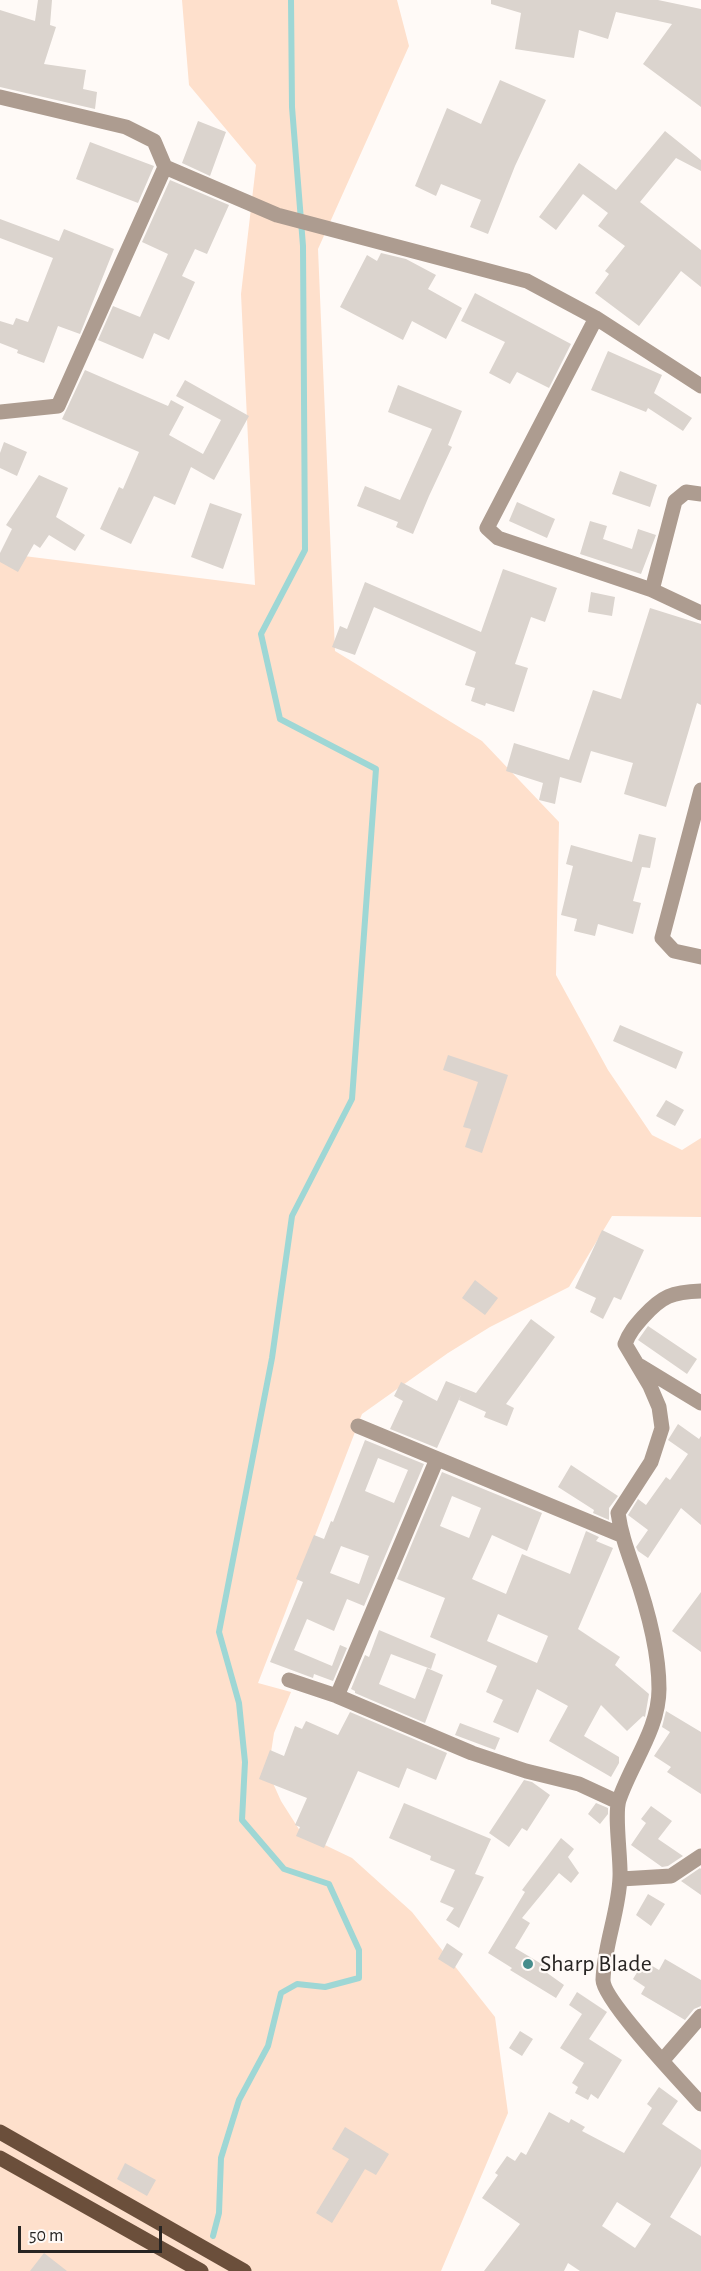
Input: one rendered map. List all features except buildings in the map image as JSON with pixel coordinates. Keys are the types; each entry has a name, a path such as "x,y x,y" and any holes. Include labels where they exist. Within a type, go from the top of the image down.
{"main road":[{"path":"0,2132 244,2271"},
{"path":"0,2158 201,2271"}],"street":[{"path":"0,97 126,127 154,141 165,167 277,215 528,281 596,318 701,386"},
{"path":"0,412 58,406 165,167"},
{"path":"596,318 487,528 498,538 652,590 701,613"},
{"path":"652,590 675,501 686,492 701,494"},
{"path":"701,790 662,938 674,951 701,957"},
{"path":"701,1291 675,1293 657,1302 634,1328 625,1344 654,1397 662,1428 651,1462 618,1513 621,1535 634,1571 657,1654 659,1691 657,1709 618,1802 621,1879 604,1965 603,1984 610,1997 662,2061 701,2104"},
{"path":"637,1365 701,1403"},
{"path":"358,1426 621,1535"},
{"path":"338,1696 437,1459"},
{"path":"289,1680 338,1696 472,1753 579,1784 618,1802"},
{"path":"621,1879 671,1876 701,1856"},
{"path":"662,2061 701,2016"}],"shaded area":[{"path":"182,0 397,0 409,46 318,249 335,651 482,741 559,822 556,975 608,1070 652,1135 682,1150 701,1138 701,1217 612,1216 569,1287 490,1327 448,1353 362,1414 258,1683 291,1692 274,1733 268,1772 281,1801 302,1834 352,1858 412,1912 495,2017 508,2113 441,2271 0,2271 0,553 255,585 241,294 256,165 189,85"}],"waterway":[{"path":"213,2236 219,2213 221,2158 239,2100 268,2046 281,1993 297,1984 325,1987 359,1978 359,1950 329,1884 284,1869 242,1820 245,1762 239,1703 219,1632 272,1358 292,1216 352,1099 376,769 280,719 261,634 305,550 303,246 292,107 291,0"}],"place":[{"name":"Sharp Blade","path":"528,1964"}]}
